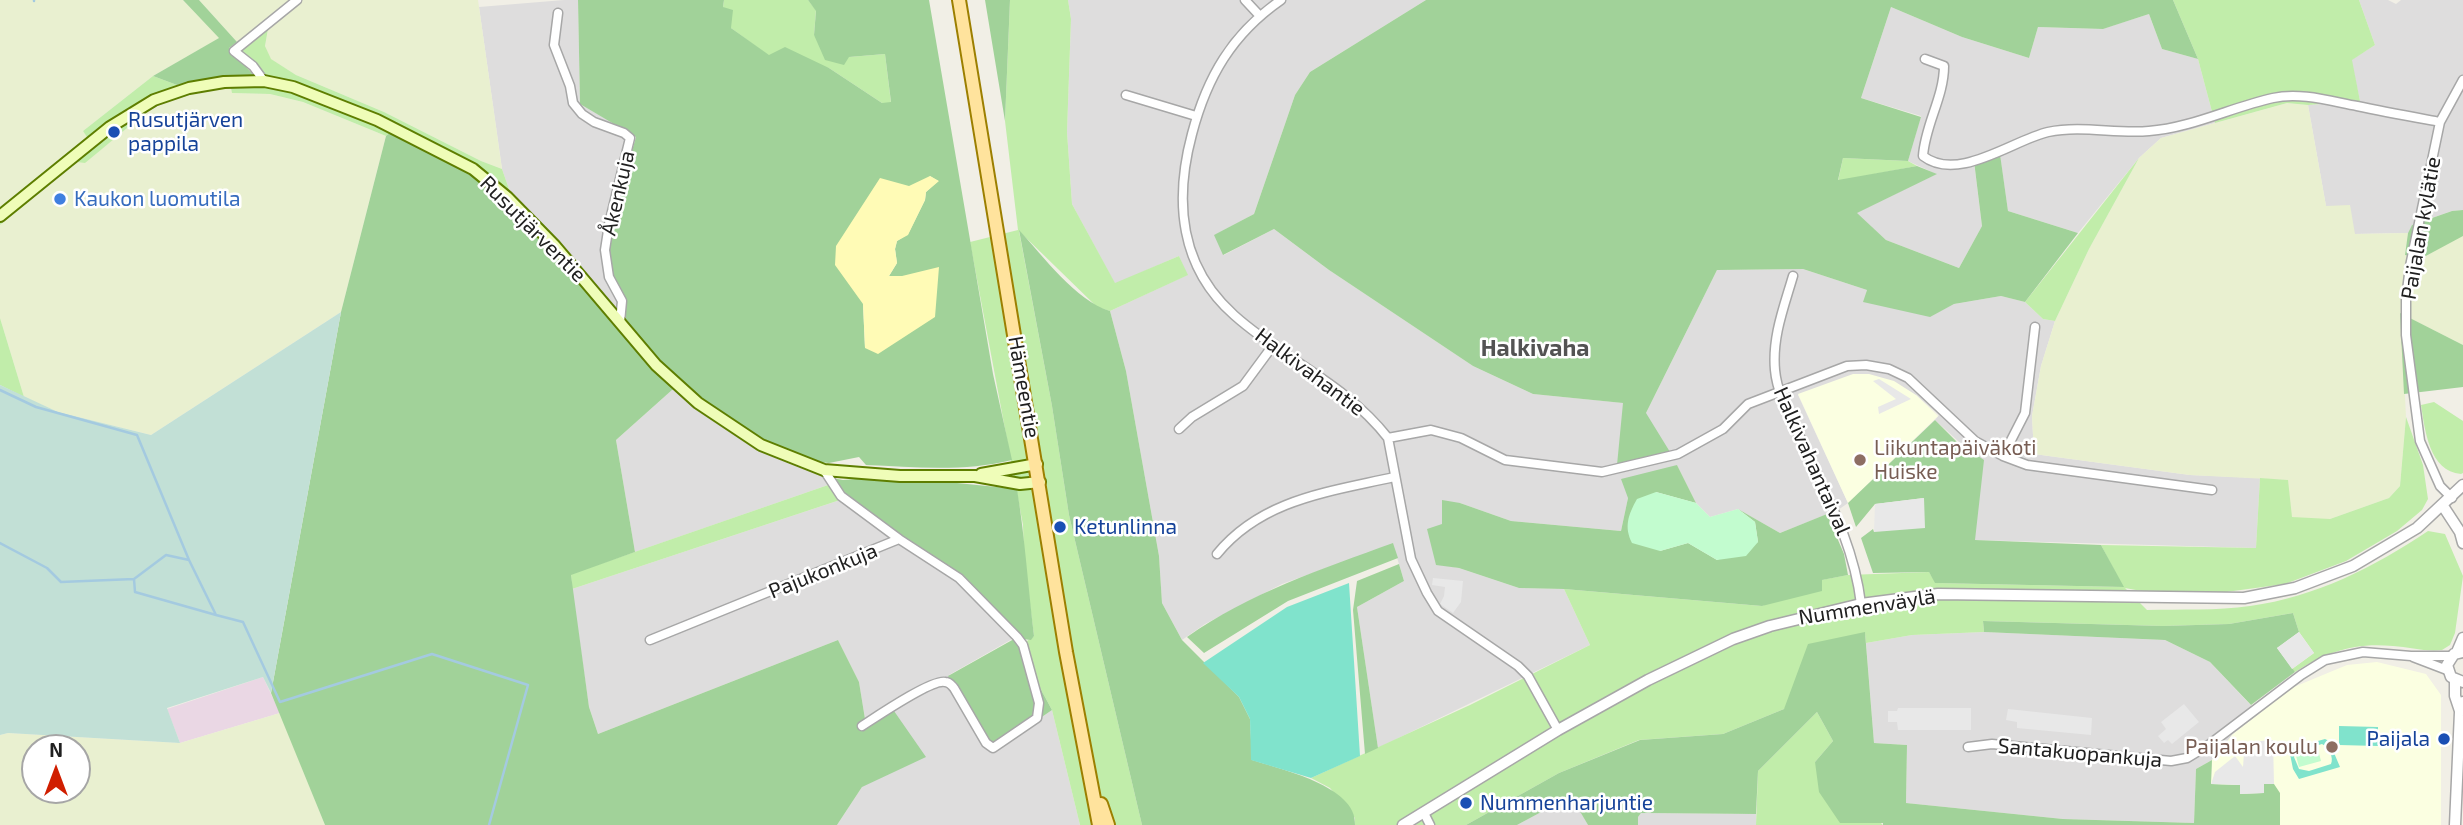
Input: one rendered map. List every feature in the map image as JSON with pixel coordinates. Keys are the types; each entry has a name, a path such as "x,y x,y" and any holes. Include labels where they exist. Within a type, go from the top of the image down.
{"main road":[{"name":"Hämeentie","path":"959,0 1066,652 1099,825"},
{"name":"Rusutjärventie","path":"0,216 110,127 154,100 189,88 212,84 264,81 293,87 377,120 473,169 508,197 555,246 656,365 698,403 761,445 824,470 900,475 975,475 1037,464"},
{"name":"Rusutjärventie","path":"975,475 1020,484 1040,482"},
{"name":"Hämeentie","path":"1090,774 1108,825"}],"street":[{"path":"264,81 253,66 234,51 297,0"},
{"path":"1245,0 1259,15"},
{"name":"Halkivahantie","path":"1280,0 1246,27 1224,56 1196,116 1185,158 1182,193 1184,223 1190,251 1195,266 1234,315 1348,396 1388,438"},
{"name":"Åkenkuja","path":"558,13 554,45 570,86 573,103 582,114 594,122 624,133 630,138 605,250 609,277 622,301 620,322"},
{"path":"1925,59 1944,66 1944,78 1924,143 1923,156 1933,163 1953,165 1997,154 2046,133 2077,128 2151,131 2219,115 2275,97 2308,97 2441,122"},
{"name":"Paijalan kylätie","path":"2452,498 2440,486 2420,441 2406,335 2406,299 2410,266 2441,122 2463,80"},
{"path":"1126,95 1196,116"},
{"name":"Halkivahantaival","path":"1793,276 1779,322 1775,353 1776,378 1852,553 1861,604"},
{"path":"2003,456 2025,413 2035,327"},
{"path":"1179,429 1192,417 1243,386 1274,344"},
{"path":"1558,730 1535,687 1518,666 1438,611 1416,574 1388,438 1431,430 1461,438 1505,460 1602,472 1678,454 1723,429 1748,404 1847,366 1866,365 1889,369 1908,378 1975,441 2027,465 2212,490"},
{"name":"Pajukonkuja","path":"824,470 841,496 899,539"},
{"path":"1217,554 1232,535 1284,504 1394,477"},
{"name":"Nummenväylä","path":"1403,825 1558,730 1647,680 1733,639 1795,619 1861,604 1938,594 2244,598 2295,588 2353,566 2417,528 2463,485"},
{"path":"2443,506 2460,532 2463,543"},
{"path":"862,726 942,681 948,682 954,688 986,743 993,748 1037,718 1039,702 1023,645 1017,637 959,578 899,539"},
{"name":"Pajukonkuja","path":"650,640 899,539"},
{"path":"2455,825 2461,707 2455,696 2459,681 2447,670 2463,638"},
{"name":"Santakuopankuja","path":"1968,747 1992,744 2171,761 2188,758 2325,660 2363,652 2410,656 2457,653"},
{"name":"Santakuopankuja","path":"2410,656 2447,670"},
{"path":"1424,813 1430,825"}],"shaded area":[{"path":"0,0 183,0 220,38 153,76 83,131 88,137 0,207"},
{"path":"199,0 478,0 502,169 384,112 296,75 270,59 265,46 268,29 237,42"},
{"path":"578,0 580,104 636,136 612,225 623,317 551,232 510,192 502,169 479,7"},
{"path":"1068,0 1426,0 1310,72 1295,95 1254,214 1215,235 1224,255 1274,229 1329,270 1473,366 1533,394 1624,403 1646,413 1717,270 1803,269 1867,290 1864,301 1930,316 1954,304 2001,296 2025,302 2043,319 2055,321 2041,366 2032,416 2034,454 2190,475 2260,478 2256,548 1975,540 1969,451 1935,420 1939,415 1916,395 1798,395 1848,503 1838,510 1780,533 1738,509 1710,517 1696,503 1677,465 1628,498 1621,531 1511,521 1460,503 1442,525 1436,564 1459,568 1519,588 1564,589 1590,645 1378,748 1357,607 1404,581 1393,544 1282,584 1205,624 1182,640 1162,603 1159,556 1126,371 1110,311 1187,275 1179,256 1115,284 1072,204 1067,132 1071,19"},
{"path":"2359,0 2388,0 2396,4 2401,0 2463,0 2463,210 2452,211 2412,225 2408,233 2355,234 2326,206 2308,105 2360,101 2351,60 2375,45"},
{"path":"1891,7 1962,37 2029,58 2038,27 2102,29 2149,14 2162,49 2198,59 2215,123 2161,138 2139,158 2078,233 2008,211 2000,155 1974,162 1982,226 1959,268 1886,240 1856,213 1936,174 1908,161 1921,116 1861,98"},
{"path":"231,88 233,93 270,94 303,102 386,136 341,312 151,435 58,412 24,397 0,318 0,225 77,162 85,162 145,113 183,95"},
{"path":"2287,103 2308,105 2326,206 2350,205 2355,234 2408,233 2405,255 2463,236 2463,345 2401,314 2406,417 2400,486 2389,498 2330,519 2311,520 2291,517 2287,480 2190,475 2034,454 2032,416 2041,366 2055,321 2089,249 2139,158 2161,138"},
{"path":"341,312 271,693 263,677 167,708 180,743 91,738 91,734 0,735 0,385 58,412 151,435"},
{"name":"Liikuntapäiväkoti Huiske","path":"1853,374 1869,374 1894,381 1916,395 1938,416 1848,503 1798,394"},
{"path":"1879,379 1911,399 1879,414 1878,407 1896,399 1873,381"},
{"path":"677,388 827,477 831,484 635,552 616,440"},
{"path":"1924,498 1925,528 1874,532 1875,504"},
{"path":"843,499 956,578 1014,638 949,675 991,752 1052,710 1080,825 837,825 862,787 865,719 859,682 838,640 598,734 589,707 572,589"},
{"path":"1433,578 1463,581 1461,602 1453,613 1440,604 1445,587 1432,585"},
{"path":"1984,632 2165,640 2210,662 2259,714 2233,734 2212,760 2196,769 2194,823 2063,819 1906,803 1907,745 1874,743 1866,643 1912,635"},
{"path":"2299,632 2314,653 2292,669 2277,648"},
{"name":"Paijalan koulu","path":"2377,662 2426,674 2441,695 2441,825 2280,825 2280,793 2211,784 2212,760 2233,734 2294,687 2347,665"},
{"path":"263,677 280,713 180,743 167,709"},
{"path":"2184,704 2199,722 2172,744 2168,740 2164,743 2158,736 2166,729 2161,722"},
{"path":"1898,708 1971,708 1971,730 1898,730 1897,722 1888,722 1888,711 1897,711"},
{"path":"2008,709 2092,718 2091,735 2017,728 2017,722 2006,720"},
{"path":"280,713 325,825 0,825 0,735 8,733 25,734 21,734 21,804 91,804 91,738 180,743"},
{"path":"2273,740 2274,784 2264,784 2264,793 2240,794 2240,785 2211,784 2215,772 2235,756 2243,767 2244,753 2260,753 2260,741"},
{"path":"1572,795 1588,825 1517,825"},
{"path":"1641,813 1756,814 1756,825 1638,825"}],"green space":[{"path":"183,0 199,0 237,42 229,48 254,76 203,79 177,85 153,76 219,38"},
{"path":"578,0 724,0 723,7 733,10 731,28 769,55 785,47 829,68 882,103 891,102 885,54 849,57 844,65 825,60 814,35 816,11 808,0 929,0 993,374 1012,460 939,468 866,465 859,457 829,463 788,459 677,388 616,440 635,552 571,575 589,707 598,734 838,640 859,682 865,719 894,711 926,757 862,787 837,825 325,825 271,693 341,312 386,136 392,131 510,192 551,232 623,317 611,269 609,240 614,211 636,137 580,104","holes":["930,176 938,181 926,192 925,200 908,234 897,241 897,263 889,276 902,276 865,348 863,304"]},
{"path":"724,0 808,0 816,10 814,35 849,57 885,54 891,103 882,103 829,68 769,56 731,28 723,7"},
{"path":"985,0 1010,0 1005,121"},
{"path":"1010,0 1068,0 1071,19 1067,132 1072,204 1115,283 1179,256 1188,275 1110,311 1097,307 1019,231 1052,406 1069,515 1142,825 1080,825 1052,710 1019,649 1022,638 1027,641 1034,636 1024,557 1023,525 970,242 1018,230 1005,121"},
{"path":"1426,0 2173,0 2198,59 2162,49 2149,14 2103,29 2038,27 2029,58 1962,37 1891,7 1861,98 1921,117 1908,161 1843,158 1838,180 1917,166 1937,174 1857,213 1886,240 1959,268 1982,226 1974,161 2000,154 2008,211 2078,233 2025,302 2001,296 1954,304 1930,317 1863,302 1867,290 1803,269 1717,270 1646,413 1670,452 1617,465 1623,403 1533,394 1473,366 1329,270 1274,229 1223,255 1214,235 1254,214 1295,95 1310,72"},
{"path":"2173,0 2359,0 2375,45 2352,60 2360,101 2308,105 2287,103 2215,123 2198,59"},
{"path":"268,29 265,46 271,59 296,75 384,112 502,169 510,192 392,131 386,136 303,102 270,94 232,93 231,88 186,95 153,108 85,163 77,162 0,225 0,207 87,137 83,131 153,76 177,85 203,79 253,76 229,48"},
{"path":"1843,158 1908,161 1917,166 1838,181"},
{"path":"2139,158 2089,249 2055,321 2043,319 2025,302"},
{"path":"2463,210 2463,236 2422,258 2405,255 2412,225 2452,211"},
{"path":"1019,230 1073,288 1097,306 1110,311 1126,371 1159,556 1162,603 1182,640 1239,697 1250,719 1252,760 1297,774 1331,790 1353,811 1355,825 1142,825 1069,515"},
{"path":"2400,313 2463,345 2463,387 2404,394"},
{"path":"0,318 24,397 0,385"},
{"path":"2434,402 2463,421 2461,474 2442,465 2430,448 2421,405"},
{"path":"2406,417 2423,465 2428,499 2422,510 2397,531 2346,561 2285,584 2226,592 2152,593 2125,588 2147,610 2212,609 2274,602 2344,579 2387,557 2428,531 2445,534 2463,576 2455,633 2450,645 2442,650 2379,645 2353,647 2318,659 2295,672 2292,669 2314,653 2299,632 2293,613 2229,624 2163,626 1983,621 1984,632 1912,635 1866,643 1865,633 1784,709 1723,734 1639,740 1559,773 1466,825 1355,825 1355,818 1330,788 1311,778 1470,705 1590,645 1564,589 1762,606 1821,580 1848,575 1929,572 1936,583 2123,587 2101,545 2256,548 2260,478 2288,480 2292,517 2330,519 2389,498 2400,486"},
{"path":"1935,420 1957,442 1984,460 1975,540 2101,545 2124,587 1935,583 1929,572 1873,573 1861,538 1924,498 1875,504 1856,527 1848,503"},
{"path":"1677,465 1696,503 1656,492 1660,551 1688,543 1717,560 1758,542 1755,522 1738,509 1780,533 1827,514 1844,554 1848,575 1822,580 1822,591 1762,606 1564,589 1519,588 1459,568 1436,565 1427,529 1442,524 1442,500 1460,503 1511,521 1621,531 1628,498 1621,479"},
{"path":"827,477 843,480 957,483 1017,489 1034,636 1031,640 1022,639 1019,649 1052,710 991,752 948,676 1014,639 965,586 859,513"},
{"path":"831,484 843,499 572,589 571,574"},
{"path":"1656,492 1696,503 1710,517 1738,509 1755,522 1758,542 1746,556 1717,560 1688,543 1660,551 1632,543 1628,526 1634,505 1637,499"},
{"path":"1393,543 1398,558 1288,601 1204,653 1187,637 1235,607 1261,595"},
{"path":"1399,564 1404,581 1357,607 1378,748 1365,754 1353,610 1357,581"},
{"path":"1349,583 1360,756 1311,778 1251,760 1250,719 1239,697 1203,663 1287,607"},
{"path":"2293,613 2299,632 2277,648 2295,672 2251,705 2210,662 2165,640 1984,632 1983,621 2163,626 2229,624"},
{"path":"1865,632 1874,743 1907,745 1906,803 2063,819 2194,823 2196,769 2212,760 2211,784 2240,785 2240,794 2263,793 2263,784 2274,784 2280,793 2280,825 1840,823 1819,792 1815,762 1833,741 1817,712 1758,771 1756,814 1641,813 1638,825 1588,825 1571,796 1517,825 1466,825 1559,773 1640,740 1723,734 1784,709 1808,644"},
{"path":"1817,712 1833,741 1815,762 1883,825 1756,825 1758,771"},
{"path":"2339,726 2378,727 2378,746 2339,745"},
{"path":"2325,739 2329,741 2340,767 2299,779 2293,769 2289,749","holes":["2325,745 2331,756 2331,764 2309,771 2299,769 2294,757 2295,752"]},
{"path":"2317,746 2321,761 2299,767 2295,752"}],"sand":[{"path":"930,176 939,181 926,192 925,200 908,235 897,241 897,263 889,276 902,276 939,267 935,317 878,354 865,348 863,304 835,265 836,246 880,178 909,186"}],"waterway":[{"path":"0,390 36,407 137,435 189,560"},
{"path":"0,543 47,568 61,582 134,579 166,555 189,560 216,615 243,622 280,702 432,654 528,685 489,825"},
{"path":"134,579 135,592 216,615"}],"place":[{"name":"Rusutjärven pappila","path":"114,132"},
{"name":"Kaukon luomutila","path":"60,199"},
{"name":"Liikuntapäiväkoti Huiske","path":"1860,460"},
{"name":"Ketunlinna","path":"1060,527"},
{"name":"Paijala","path":"2444,739"},
{"name":"Paijalan koulu","path":"2332,747"},
{"name":"Nummenharjuntie","path":"1466,803"}],"district":[{"name":"Halkivaha","path":"1535,348"}]}
